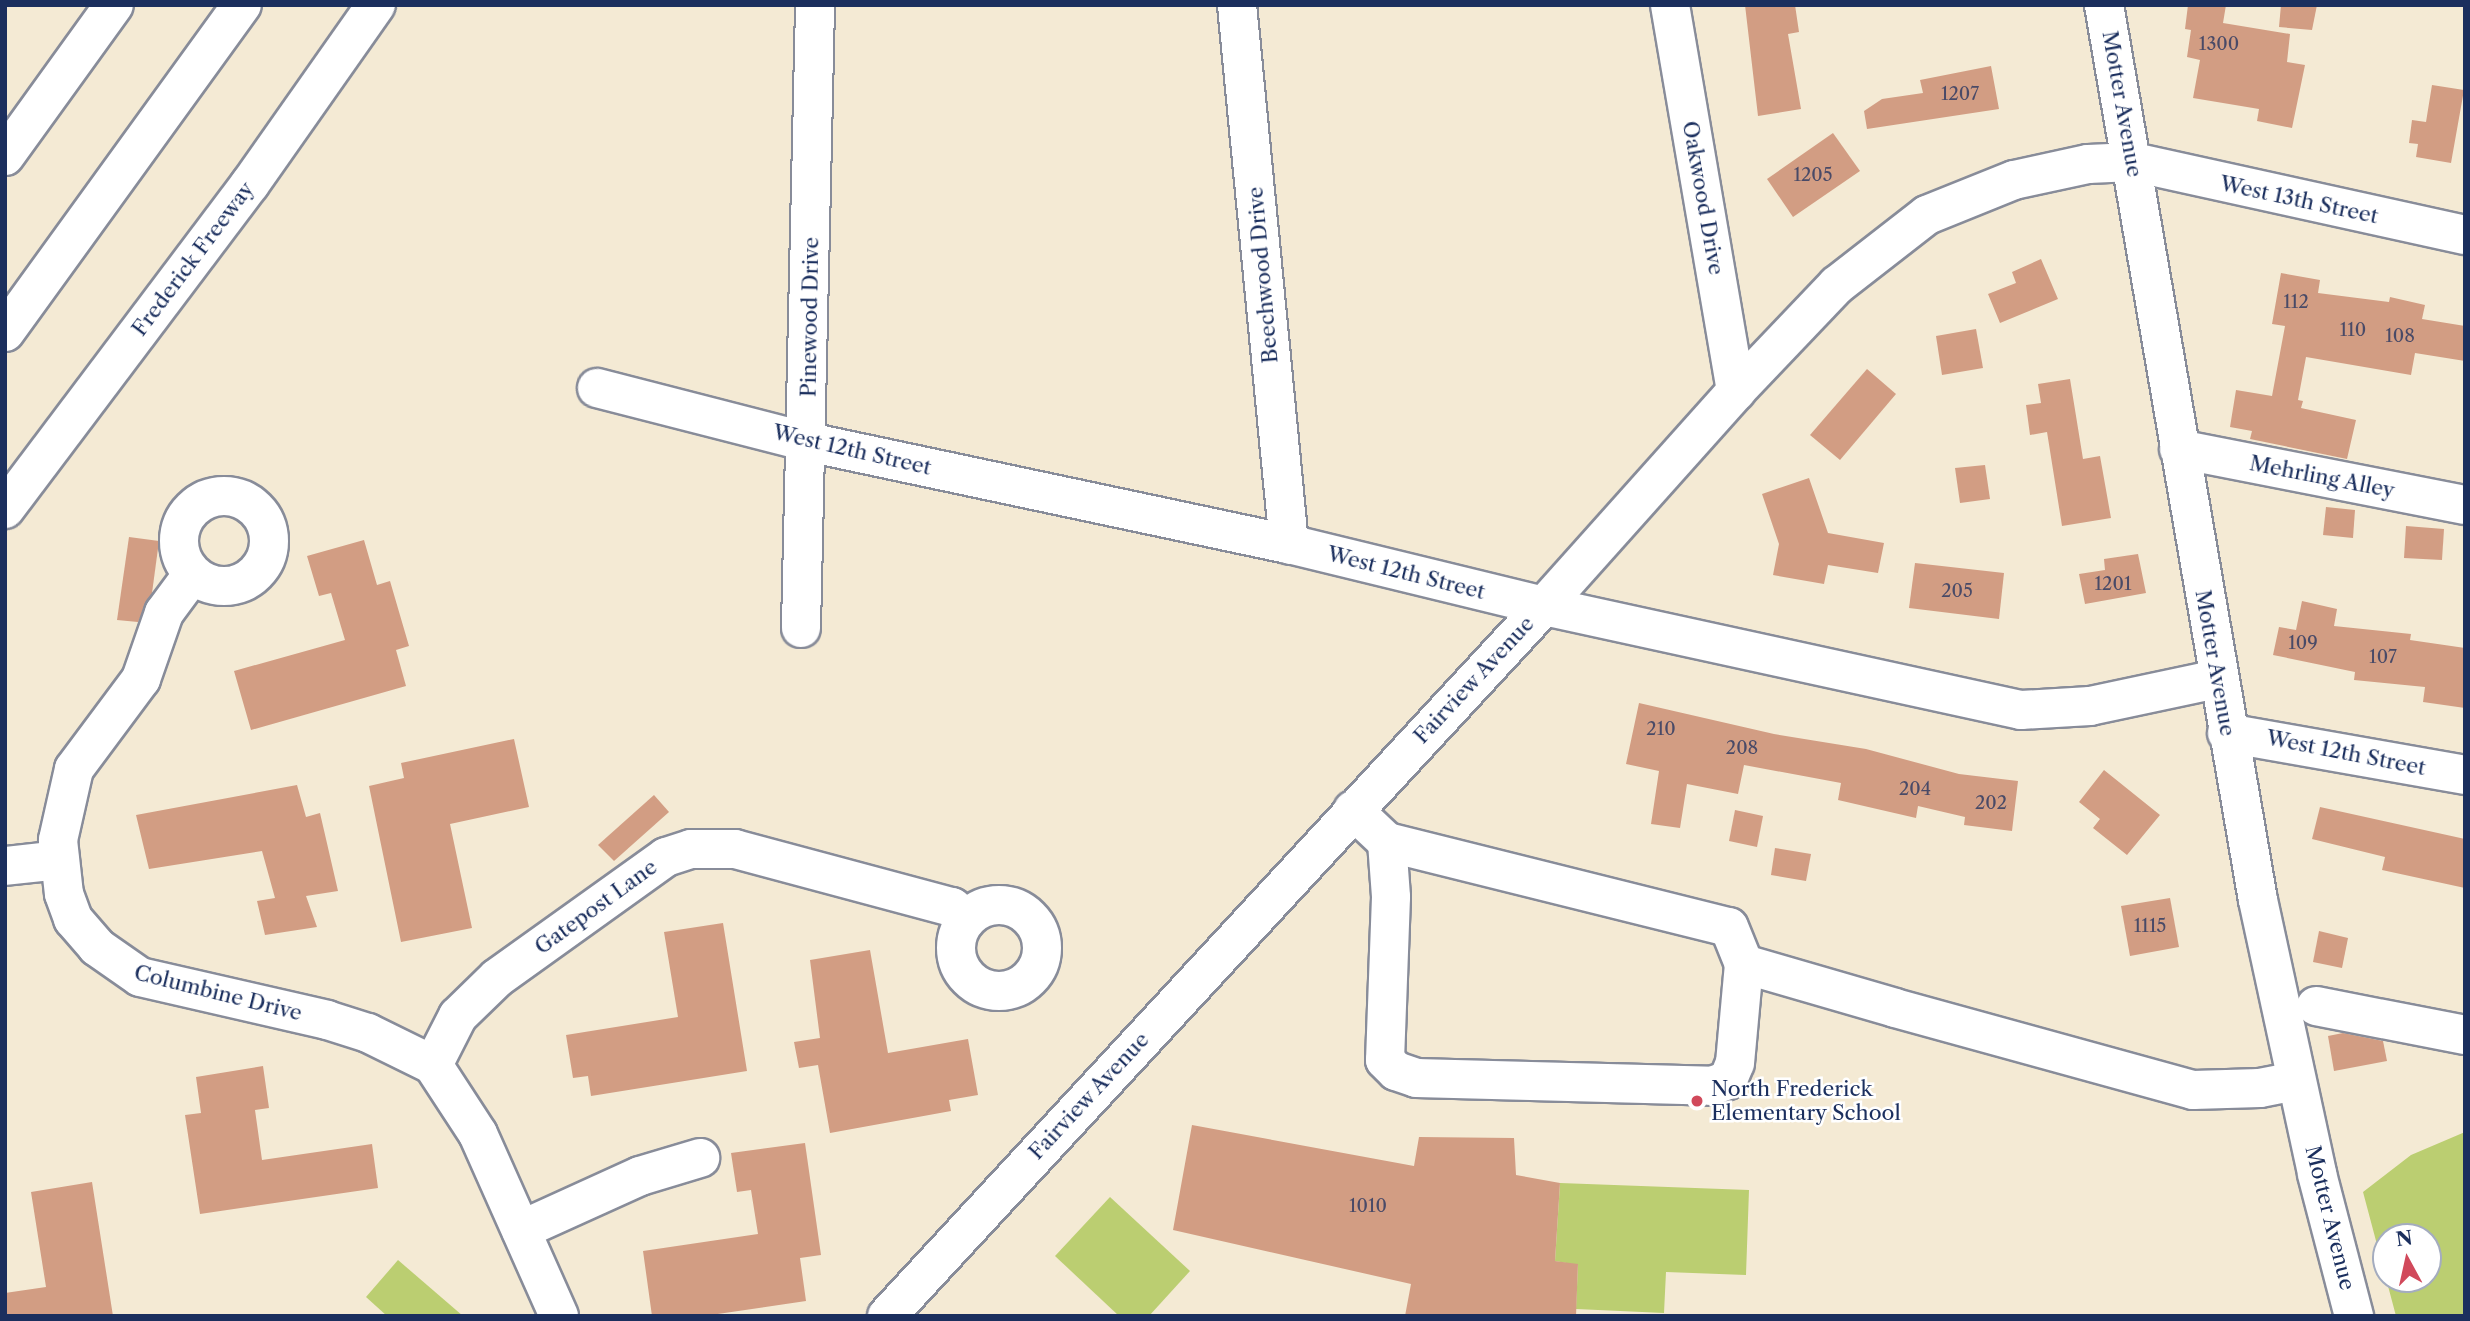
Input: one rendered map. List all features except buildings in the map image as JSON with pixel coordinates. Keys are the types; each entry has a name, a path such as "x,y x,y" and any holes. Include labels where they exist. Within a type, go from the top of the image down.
{"main road":[{"path":"5,156 114,5"},
{"path":"5,332 242,5"},
{"name":"Frederick Freeway","path":"5,509 250,184 376,5"},
{"name":"Pinewood Drive","path":"801,628 808,442 815,5"},
{"name":"Beechwood Drive","path":"1237,5 1289,544"},
{"name":"Oakwood Drive","path":"1670,5 1736,391"},
{"name":"Motter Avenue","path":"2104,5 2133,162 2227,733 2296,1081 2354,1316"},
{"name":"Fairview Avenue","path":"887,1316 1353,810 1544,607 1736,391 1837,285 1927,215 2014,180 2088,164 2133,162"},
{"name":"West 13th Street","path":"2133,162 2465,235"},
{"name":"West 12th Street","path":"597,388 808,442 1289,544 1544,607 2021,710 2090,706 2217,679"},
{"name":"Mehrling Alley","path":"2179,449 2465,505"},
{"name":"Columbine Drive","path":"192,575 164,613 141,679 74,769 63,810 60,860 73,919 117,965 140,977 327,1020 368,1033 433,1065"},
{"name":"West 12th Street","path":"2227,733 2465,775"},
{"path":"1353,810 1387,842 1729,927 1744,964 1740,1040 1728,1080 1712,1086 1454,1082 1396,1071 1385,1060 1391,897 1387,842"},
{"name":"Gatepost Lane","path":"433,1065 458,1016 497,978 666,857 691,849 735,849 952,906 966,920"},
{"path":"5,866 60,860"},
{"path":"1744,964 2193,1090 2260,1088 2296,1081"},
{"path":"2316,1006 2465,1035"},
{"path":"433,1065 478,1134 559,1316"},
{"path":"521,1230 640,1176 700,1158"}],"green space":[{"path":"2465,1132 2465,1316 2396,1316 2390,1293 2442,1293 2442,1223 2372,1223 2372,1226 2363,1192 2411,1155"},
{"path":"1560,1183 1749,1190 1746,1275 1666,1272 1664,1313 1576,1309 1578,1265 1555,1261"},
{"path":"1110,1197 1190,1271 1149,1316 1119,1316 1055,1256"},
{"path":"398,1260 463,1316 387,1316 366,1297"}],"place":[{"name":"North Frederick Elementary School","path":"1697,1101"}]}
